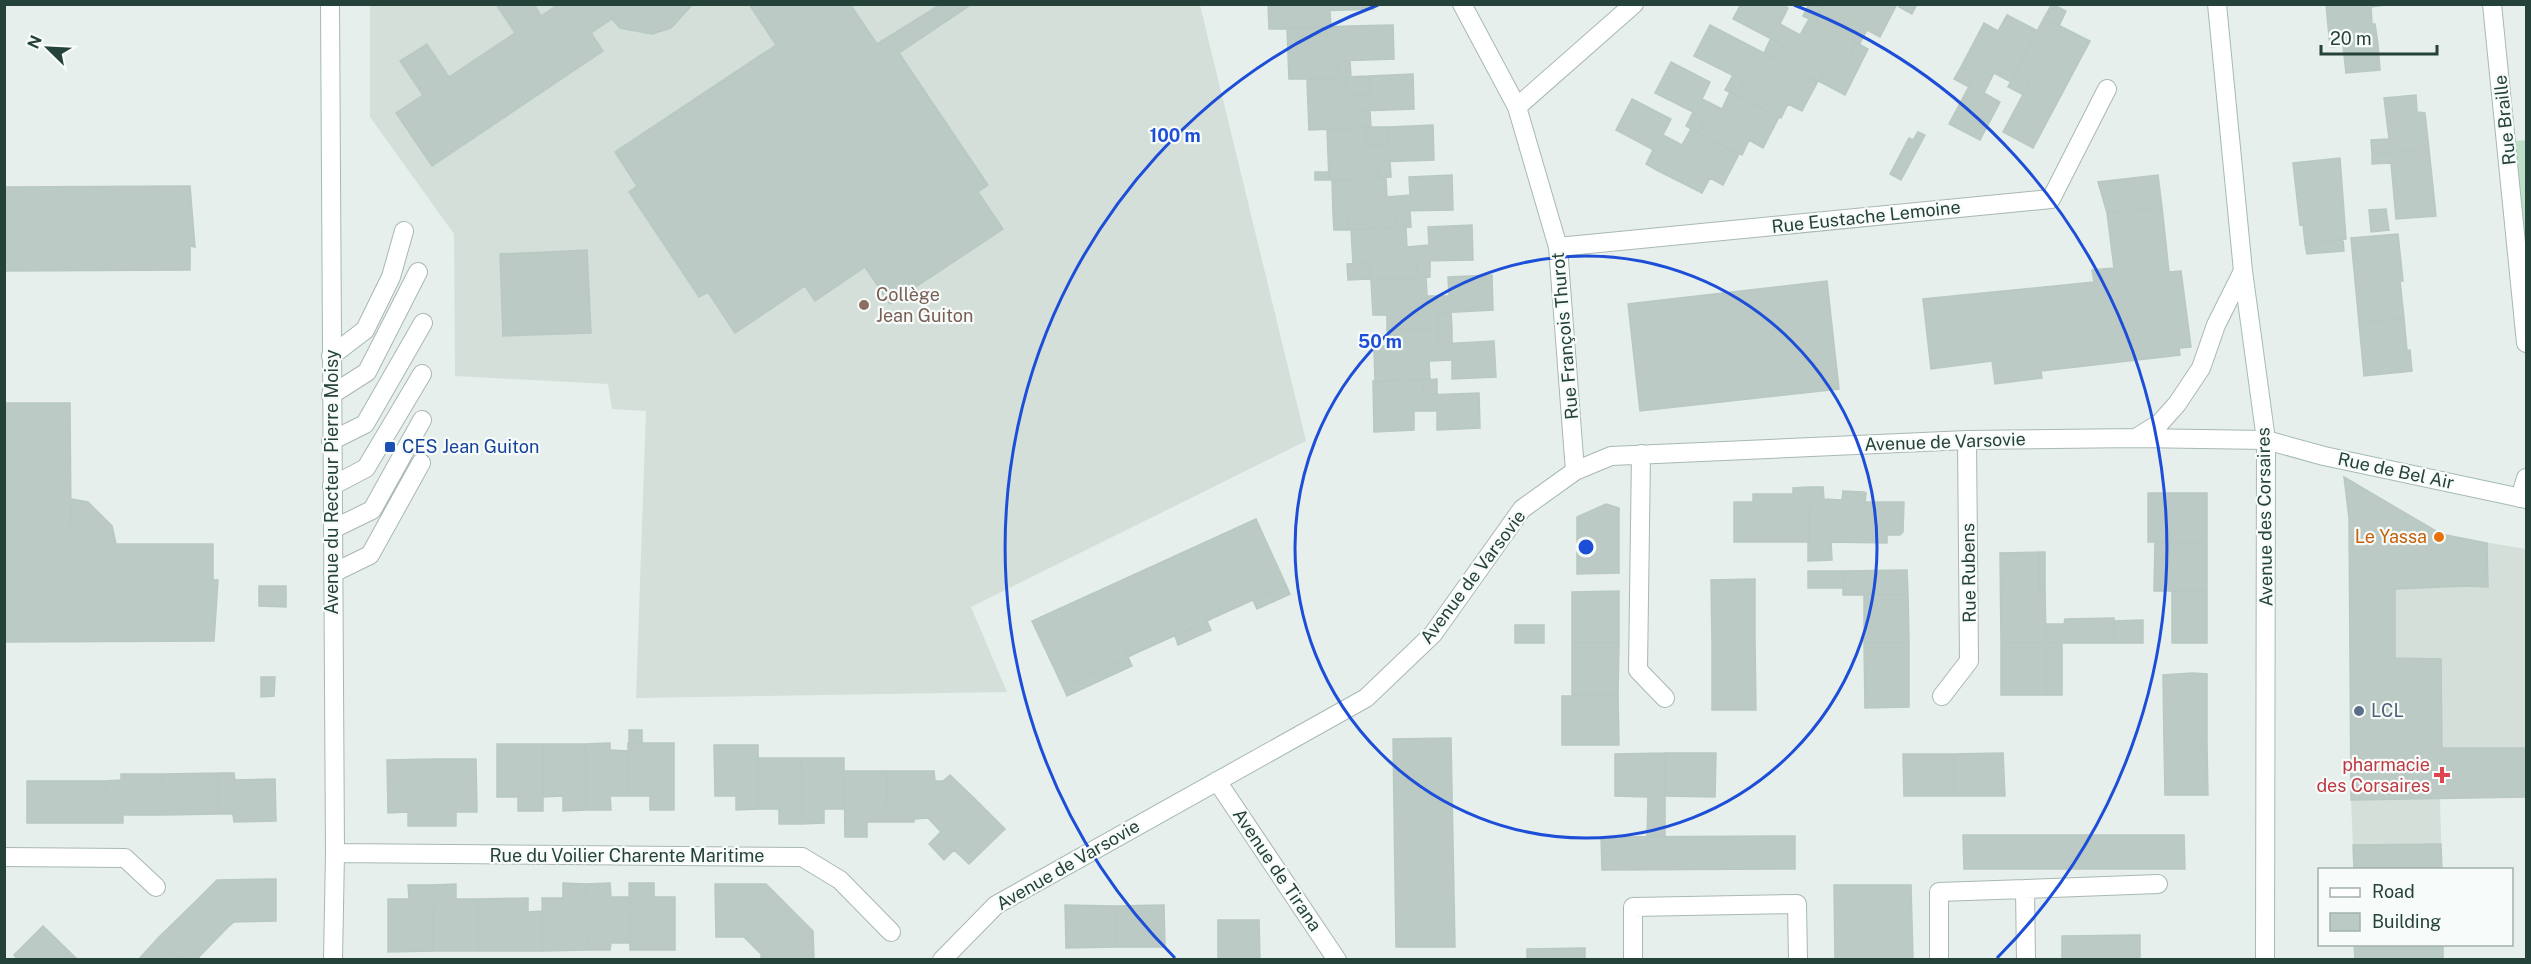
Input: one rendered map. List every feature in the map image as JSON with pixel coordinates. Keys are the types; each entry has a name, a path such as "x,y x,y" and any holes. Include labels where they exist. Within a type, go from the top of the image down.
{"street":[{"name":"Avenue du Recteur Pierre Moisy","path":"330,4 335,854 333,960"},
{"name":"Rue François Thurot","path":"1462,4 1517,107 1558,247 1575,471"},
{"path":"1517,107 1634,4"},
{"name":"Avenue des Corsaires","path":"2217,4 2243,271 2266,440 2265,960"},
{"name":"Rue Braille","path":"2492,4 2526,343"},
{"name":"Rue Eustache Lemoine","path":"1558,247 2051,199 2108,89"},
{"path":"331,356 365,330 392,277 404,231"},
{"path":"2136,438 2160,423 2177,404 2201,368 2216,325 2243,271"},
{"path":"331,395 367,372 418,272"},
{"path":"332,441 365,424 423,323"},
{"path":"332,486 366,468 422,374"},
{"path":"333,529 372,510 422,420"},
{"name":"Avenue de Varsovie","path":"942,960 996,904 1366,698 1433,634 1522,509 1575,471 1611,456 1967,440 2136,438 2266,440"},
{"name":"Rue Rubens","path":"1942,696 1969,661 1967,440"},
{"name":"Rue de Bel Air","path":"2266,440 2324,456 2523,499"},
{"path":"1641,454 1638,670 1665,698"},
{"path":"333,573 370,555 421,463"},
{"path":"2523,499 2526,478"},
{"name":"Avenue de Tirana","path":"1217,781 1337,960"},
{"name":"Rue du Voilier Charente Maritime","path":"335,854 802,857 840,880 891,932"},
{"path":"4,857 125,858 156,887"},
{"path":"1939,960 1939,892 2158,884"},
{"path":"2025,889 2026,960"},
{"path":"1633,960 1633,907 1797,904 1798,960"}],"shaded area":[{"name":"Collège Jean Guiton","path":"370,5 1200,5 1306,441 971,607 1007,692 636,698 646,411 612,409 608,384 455,376 454,234 370,117"},
{"path":"2466,539 2526,549 2526,797 2440,799 2442,868 2354,868 2351,800 2350,601"}],"green space":[{"path":"2526,140 2526,332 2507,142"}],"building":[{"path":"496,4 534,4 541,16 559,4 693,4 671,28 652,34 620,28 612,19 591,33 603,51 432,166 396,113 423,95 400,61 427,44 449,77 515,33"},
{"path":"749,4 850,4 877,44 941,4 972,4 899,53 988,185 978,192 1003,229 890,304 865,267 815,301 805,286 735,333 708,292 699,297 629,192 637,186 615,152 776,45"},
{"path":"1268,4 1374,4 1374,9 1317,11 1318,28 1269,29"},
{"path":"1741,4 1781,4 1788,8 1780,24 1800,35 1809,19 1857,43 1841,74 1827,67 1820,82 1776,59 1783,45 1733,19"},
{"path":"1809,4 1823,7 1815,22 1803,16"},
{"path":"1817,4 1893,4 1896,6 1880,37 1867,30 1859,45 1815,22 1823,7"},
{"path":"1900,4 1917,4 1912,14 1899,7"},
{"path":"2052,4 2066,11 2059,26 2044,18"},
{"path":"2326,4 2391,4 2371,7 2372,24 2375,24 2378,44 2330,47"},
{"path":"1317,11 1330,11 1331,27 1318,28"},
{"path":"2007,15 2038,31 2011,82 1994,73 1984,93 2000,102 1980,140 1949,124 1975,75 1961,67 1984,23 1998,31"},
{"path":"2044,18 2090,41 2033,148 2003,132 2029,83 2014,75"},
{"path":"1393,25 1394,59 1337,61 1338,78 1289,79 1287,29 1327,27 1328,46 1350,45 1349,26"},
{"path":"1710,25 1818,81 1802,111 1788,104 1781,118 1737,96 1744,81 1694,56"},
{"path":"1349,26 1350,45 1328,46 1327,27"},
{"path":"1771,38 1783,45 1776,59 1764,53"},
{"path":"1857,43 1868,49 1845,95 1820,82 1827,67 1841,74"},
{"path":"2378,44 2380,70 2346,73 2343,46"},
{"path":"1350,60 1351,77 1338,78 1337,61"},
{"path":"1671,62 1710,82 1702,99 1722,109 1730,92 1779,117 1763,148 1749,140 1742,155 1698,133 1705,118 1655,93"},
{"path":"1961,67 1975,75 1969,87 1954,79"},
{"path":"1413,74 1414,109 1357,111 1358,128 1309,130 1307,79 1346,77 1347,96 1370,95 1369,76"},
{"path":"1733,75 1744,81 1737,96 1725,90"},
{"path":"2014,75 2029,83 2022,94 2008,87"},
{"path":"1369,76 1370,95 1347,96 1346,77"},
{"path":"2416,95 2417,112 2425,113 2429,149 2372,154 2371,140 2389,139 2384,98"},
{"path":"1632,99 1671,119 1663,135 1682,145 1691,129 1739,154 1723,185 1710,178 1702,193 1658,171 1665,156 1616,130"},
{"path":"1357,111 1370,111 1371,127 1358,128"},
{"path":"1693,112 1705,118 1698,133 1686,126"},
{"path":"1433,125 1434,160 1377,162 1378,178 1329,180 1327,129 1366,127 1367,146 1389,145 1389,127"},
{"path":"1366,127 1389,127 1389,145 1367,146"},
{"path":"1918,132 1925,135 1901,180 1890,174 1909,138 1913,140"},
{"path":"2429,149 2436,216 2396,219 2391,163 2372,164 2372,154"},
{"path":"1653,150 1665,156 1658,171 1646,164"},
{"path":"2340,158 2346,239 2305,244 2303,224 2300,225 2293,163"},
{"path":"1390,161 1391,177 1378,178 1377,162"},
{"path":"1315,172 1329,172 1329,180 1315,180"},
{"path":"1452,175 1453,210 1397,211 1397,228 1348,230 1348,213 1333,214 1332,180 1386,178 1387,197 1410,195 1409,177"},
{"path":"2158,175 2162,207 2107,213 2098,182"},
{"path":"190,186 195,247 190,246 190,270 4,271 4,187"},
{"path":"2162,207 2169,272 2181,271 2191,347 2179,348 2180,355 2041,371 2042,378 1995,384 1992,361 1931,369 1923,299 2094,282 2092,270 2114,268 2107,213"},
{"path":"2386,209 2389,230 2371,232 2369,210"},
{"path":"1397,211 1410,211 1411,227 1397,228"},
{"path":"1348,213 1348,230 1334,230 1333,214"},
{"path":"1472,225 1473,260 1416,261 1417,278 1371,280 1368,263 1353,264 1351,229 1406,228 1407,247 1429,245 1428,227"},
{"path":"2398,234 2404,318 2359,323 2351,238"},
{"path":"2343,239 2344,251 2307,254 2305,244"},
{"path":"587,250 591,333 503,336 500,254"},
{"path":"1416,261 1430,261 1430,277 1417,278"},
{"path":"1368,263 1369,279 1348,280 1347,264"},
{"path":"1492,275 1493,310 1438,313 1438,328 1387,330 1387,315 1373,315 1371,280 1426,277 1427,296 1449,296 1448,277"},
{"path":"1827,281 1839,389 1640,411 1628,304"},
{"path":"1451,312 1452,328 1438,328 1438,313"},
{"path":"2404,318 2407,351 2410,350 2412,371 2364,376 2359,323"},
{"path":"1438,328 1439,344 1494,341 1496,377 1452,379 1452,360 1429,361 1430,379 1375,382 1374,346 1388,346 1387,330"},
{"path":"1438,328 1452,328 1452,343 1439,344"},
{"path":"1437,379 1437,394 1424,395 1423,380"},
{"path":"1423,380 1424,395 1479,393 1480,428 1437,430 1437,411 1414,411 1414,430 1374,432 1373,381"},
{"path":"4,403 70,403 71,524 91,544 213,544 213,580 218,580 214,641 4,642"},
{"path":"2344,477 2441,534 2487,543 2488,587 2395,589 2395,658 2441,659 2442,748 2526,748 2526,797 2351,800 2349,518"},
{"path":"1808,487 1823,487 1824,499 1842,500 1843,491 1866,493 1865,502 1904,502 1903,532 1900,535 1887,535 1887,543 1831,542 1832,560 1808,561"},
{"path":"1808,487 1809,542 1734,542 1734,502 1753,502 1753,494 1793,494 1793,488"},
{"path":"2148,493 2165,493 2166,542 2148,542"},
{"path":"2165,493 2207,493 2207,542 2166,542"},
{"path":"71,499 88,502 112,526 116,544 91,544 71,524"},
{"path":"1606,504 1619,508 1619,573 1577,574 1577,517"},
{"path":"1256,519 1286,585 1222,614 1217,605 1203,612 1207,621 1143,650 1138,641 1124,648 1128,657 1063,687 1032,621"},
{"path":"2155,542 2166,542 2165,591 2154,591"},
{"path":"2166,542 2207,542 2207,591 2165,591"},
{"path":"2039,552 2039,590 2045,590 2046,643 2001,643 2000,553"},
{"path":"2039,552 2045,552 2045,590 2039,590"},
{"path":"1907,570 1908,595 1843,595 1843,571"},
{"path":"1808,571 1843,571 1843,588 1808,588"},
{"path":"1755,579 1755,642 1712,643 1711,580"},
{"path":"1286,585 1290,594 1257,609 1253,600"},
{"path":"259,586 286,586 286,607 259,606"},
{"path":"1619,591 1619,643 1572,643 1572,592"},
{"path":"2172,591 2207,591 2207,643 2172,643"},
{"path":"1864,595 1908,595 1909,643 1864,643"},
{"path":"1217,605 1222,614 1207,621 1203,612"},
{"path":"2114,618 2114,643 2046,643 2046,624 2064,624 2065,619"},
{"path":"2143,620 2143,643 2114,643 2114,621"},
{"path":"1207,621 1211,630 1178,645 1175,636"},
{"path":"1515,625 1544,625 1544,643 1515,643"},
{"path":"1138,641 1143,650 1128,657 1124,648"},
{"path":"1755,642 1756,710 1712,710 1712,643"},
{"path":"1572,643 1619,643 1618,695 1572,695"},
{"path":"1864,643 1909,643 1909,707 1865,708"},
{"path":"2001,643 2046,643 2047,695 2001,695"},
{"path":"2046,643 2062,643 2062,695 2047,695"},
{"path":"1128,657 1132,666 1067,696 1063,687"},
{"path":"2207,674 2207,744 2164,744 2163,675"},
{"path":"261,677 275,677 274,696 261,697"},
{"path":"1618,695 1619,745 1562,745 1562,696"},
{"path":"629,730 642,730 642,743 629,743"},
{"path":"1451,738 1455,947 1396,947 1393,739"},
{"path":"610,743 610,750 628,751 628,796 610,796 611,810 586,810 585,744"},
{"path":"628,743 674,743 674,810 650,810 650,796 628,796"},
{"path":"497,744 543,744 543,811 518,811 518,797 497,797"},
{"path":"543,744 585,744 586,810 563,811 563,796 543,797"},
{"path":"2164,744 2207,744 2208,795 2165,795"},
{"path":"714,745 758,745 759,809 736,810 736,796 715,796"},
{"path":"1665,753 1716,753 1715,797 1665,796"},
{"path":"1665,753 1665,837 1647,836 1648,797 1615,796 1615,754"},
{"path":"2003,753 2005,796 1954,796 1954,754"},
{"path":"1903,754 1954,754 1954,796 1904,796"},
{"path":"757,758 801,758 802,824 779,824 779,809 759,809"},
{"path":"801,758 844,758 844,809 824,809 824,823 802,824"},
{"path":"432,759 432,826 408,826 408,812 388,813 387,760"},
{"path":"432,759 476,759 477,812 456,812 456,826 432,826"},
{"path":"844,771 887,771 888,822 867,822 867,837 845,837"},
{"path":"887,771 934,771 935,781 943,781 950,775 974,798 941,832 928,818 914,819 914,822 888,822"},
{"path":"218,773 218,814 163,815 162,774"},
{"path":"218,773 234,773 235,780 275,779 276,821 234,822 233,814 218,814"},
{"path":"121,774 162,774 163,815 123,815 123,823 107,823 106,781 121,780"},
{"path":"27,781 106,781 107,823 27,823"},
{"path":"974,798 1005,829 969,864 954,850 944,860 929,844"},
{"path":"1963,835 2184,835 2185,869 1964,869"},
{"path":"1795,836 1795,869 1602,870 1601,837"},
{"path":"2441,844 2442,868 2354,868 2353,845"},
{"path":"276,879 276,921 234,922 228,927 199,898 217,880"},
{"path":"563,883 586,884 587,950 543,951 542,898 563,898"},
{"path":"610,883 611,897 629,897 630,943 611,943 610,950 587,950 586,884"},
{"path":"629,883 654,883 654,897 675,897 675,950 630,950"},
{"path":"456,884 456,899 478,899 478,951 433,951 432,885"},
{"path":"715,884 766,884 792,910 752,945 744,937 716,937"},
{"path":"408,885 432,885 433,951 388,952 388,899 409,899"},
{"path":"1834,885 1911,885 1913,960 1835,960"},
{"path":"199,898 228,927 196,960 180,960 158,938"},
{"path":"528,898 528,912 542,911 543,951 478,951 478,899"},
{"path":"1065,905 1115,906 1116,947 1066,948"},
{"path":"1164,905 1165,947 1116,947 1115,906"},
{"path":"792,910 813,931 814,960 761,960 761,954 752,945"},
{"path":"1218,920 1259,920 1260,960 1218,960"},
{"path":"43,926 78,960 18,960 14,955"},
{"path":"2140,935 2140,960 2062,960 2062,936"},
{"path":"158,938 180,960 138,960"},
{"path":"2354,946 2443,946 2443,960 2355,960"},
{"path":"1585,948 1585,960 1527,960 1527,949"}],"place":[{"name":"Collège Jean Guiton","path":"864,305"},
{"name":"CES Jean Guiton","path":"390,447"},
{"name":"Le Yassa","path":"2439,537"},
{"name":"LCL","path":"2359,711"},
{"name":"pharmacie des Corsaires","path":"2442,775"}]}
